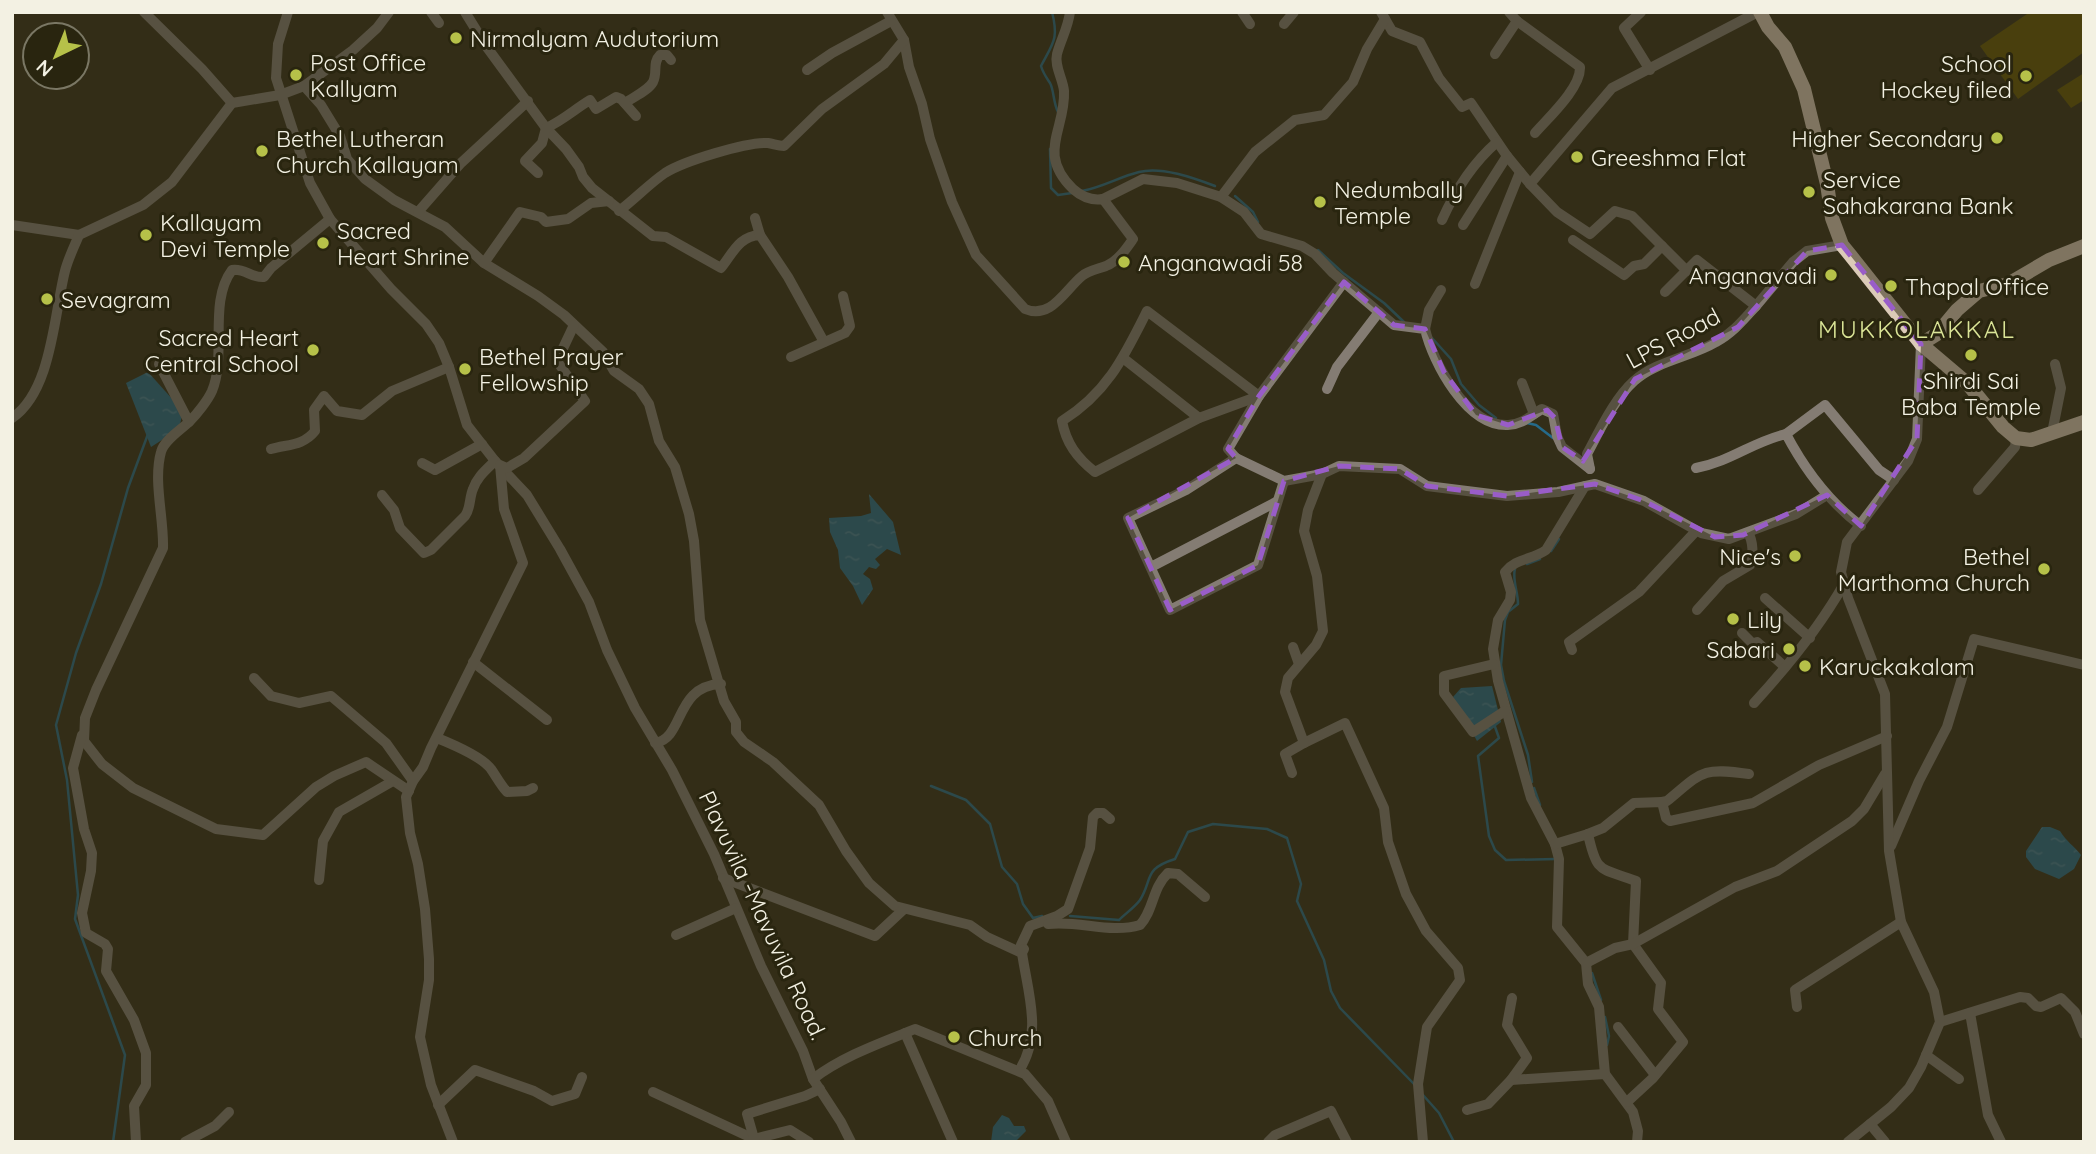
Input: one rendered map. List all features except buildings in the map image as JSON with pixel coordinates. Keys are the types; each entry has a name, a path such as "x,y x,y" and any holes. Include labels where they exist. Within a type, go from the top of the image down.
{"main road":[{"path":"1759,12 1784,47 1804,89 1827,184 1832,218 1842,244 1920,344 1967,383 2003,427 2016,438 2031,440 2084,422"},
{"path":"1920,344 1937,334 1957,310 1979,291 2008,284 2049,260 2084,246"}],"street":[{"path":"144,12 232,103"},
{"name":"Plavuvila -Mavuvila Road.","path":"288,12 278,44 276,78 310,183 330,219 391,289 426,324 439,343 467,425 527,495 560,549 589,602 607,650 635,708 684,794 817,1084"},
{"path":"12,225 79,235 143,205 172,182 232,103 280,95 304,86 353,50 377,28 389,12"},
{"path":"431,12 439,23"},
{"path":"465,12 486,46 573,159 583,177 619,211 653,236 666,237 722,268 738,244 752,236 760,235"},
{"path":"1070,12 1067,33 1057,58 1064,91 1055,132 1057,164 1063,178 1080,195 1094,200 1103,199 1128,185 1151,179 1185,185 1222,197 1244,212 1261,234 1315,254 1394,325 1425,329"},
{"path":"1242,12 1250,24"},
{"path":"1284,24 1294,12"},
{"path":"1641,12 1624,28 1650,70"},
{"path":"1530,184 1612,88 1759,12"},
{"path":"1222,197 1255,152 1295,120 1324,116 1353,82 1383,16"},
{"path":"1383,16 1392,31 1420,42 1439,78 1462,107 1471,103 1507,156 1557,212 1590,233 1615,211 1633,216 1687,271"},
{"path":"807,70 889,17 904,40 909,67 952,202 979,260 996,275 1020,306 1032,312 1054,306 1083,274 1110,265 1133,239 1103,199"},
{"path":"1495,54 1513,17 1580,67 1578,82 1535,133"},
{"path":"619,211 662,175 681,163 769,143 784,146 822,110 884,64 904,40"},
{"path":"625,103 651,85 657,57 664,54 671,60"},
{"path":"304,86 321,105 340,136 352,166 378,190 445,227 484,263 538,296 574,325 603,352 614,370 639,389 649,404 659,441 675,467 689,514 694,541 700,620 724,701 736,722 736,732 744,743 773,762 819,805 869,883 895,906 971,925 987,937 1022,953"},
{"path":"538,173 526,161 542,143 547,128 590,100 596,109 616,97 636,116"},
{"path":"418,212 461,163 528,102"},
{"path":"1442,220 1451,200 1487,151 1497,142"},
{"path":"1463,225 1507,156"},
{"path":"1475,284 1520,172"},
{"path":"484,263 520,212 541,217 546,222 568,219 591,203 609,201"},
{"path":"755,218 760,235 788,277 824,342"},
{"path":"136,1142 134,1106 146,1086 146,1053 134,1020 106,971 108,949 105,944 86,933 82,918 92,864 90,842 84,829 73,768 85,718 96,690 163,548 164,527 158,466 161,448 189,422 212,391 217,370 220,307 226,276 237,269 264,277 271,268 330,219"},
{"path":"12,418 27,407 52,347 65,268 79,235"},
{"path":"1573,240 1624,275 1634,266 1644,264 1662,246"},
{"name":"LPS Road","path":"1590,469 1587,454 1624,392 1635,379 1667,362 1715,344 1738,327 1793,262 1807,251 1842,244"},
{"path":"1665,292 1697,260 1756,306"},
{"path":"1344,282 1259,396 1228,449 1236,458 1284,481 1322,474 1339,466 1390,467 1400,469 1427,486 1507,496 1595,486 1644,501 1696,531 1729,539 1811,507 1827,495"},
{"path":"1441,290 1429,310 1425,329 1428,342 1461,400 1476,415 1495,424 1516,424 1542,409 1553,414 1562,447 1590,469 1595,486"},
{"path":"791,358 845,333 850,326 843,296"},
{"path":"1147,311 1259,396 1199,418 1096,472 1082,462 1065,438 1062,421 1084,407 1109,378 1123,358 1147,311"},
{"path":"1327,389 1337,367 1379,313"},
{"path":"497,463 508,468 524,458 585,401 557,361 574,325"},
{"path":"1848,1142 1891,1107 1909,1088 1940,1022 1934,992 1902,922 1889,851 1885,694 1840,572 1847,542 1908,461 1917,439 1920,344"},
{"path":"1123,358 1199,418"},
{"path":"159,363 189,422"},
{"path":"2052,433 2061,388 2055,364"},
{"path":"271,449 295,445 310,437 315,431 314,410 324,396 337,411 362,415 392,391 449,367"},
{"path":"1522,383 1534,414"},
{"path":"1696,468 1717,464 1764,440 1786,434 1825,405 1879,470 1894,480"},
{"path":"1786,434 1810,477 1860,526"},
{"path":"1978,490 2015,447 2016,438"},
{"path":"422,463 435,470 482,444"},
{"path":"1236,458 1186,491 1128,518 1170,610 1258,565 1284,481"},
{"path":"382,495 394,510 400,528 424,553 470,510 473,489 481,475 497,463"},
{"path":"453,1142 424,1062 419,1037 429,980 429,959 424,901 410,833 406,797 523,564 504,509 497,463"},
{"path":"1304,743 1285,692 1288,678 1316,645 1323,631 1317,576 1304,531 1308,510 1322,474"},
{"path":"1595,486 1546,550 1539,555 1515,562 1505,572 1511,592 1510,600 1498,620 1493,649 1505,711 1531,798 1556,844 1559,859 1557,927 1586,963 1588,984 1600,1007 1605,1074 1633,1112 1637,1126 1637,1142"},
{"path":"1151,567 1276,502"},
{"path":"1572,650 1569,642 1639,592 1696,531"},
{"path":"1697,610 1723,581 1750,565 1751,536 1748,533"},
{"path":"1754,703 1810,638 1844,584"},
{"path":"1765,598 1810,638"},
{"path":"1742,632 1753,644 1757,642 1785,667"},
{"path":"1889,851 1919,781 1947,727 1974,639 2084,665"},
{"path":"1293,647 1299,664"},
{"path":"473,662 547,720"},
{"path":"1494,664 1444,676 1444,693 1473,732 1505,711"},
{"path":"254,678 271,696 299,703 331,696 386,743 411,786"},
{"path":"655,743 663,741 670,734 687,700 709,685 720,684"},
{"path":"1292,773 1285,754 1345,723 1384,808 1388,842 1406,894 1426,931 1458,968 1460,981 1427,1027 1418,1088 1423,1142"},
{"path":"83,733 84,741 102,764 136,790 216,829 263,835 316,787 366,762 394,781 411,786"},
{"path":"1662,802 1666,818 1670,821 1754,803 1819,765 1887,736"},
{"path":"437,738 480,760 491,769 496,780 507,792 533,788"},
{"path":"1586,963 1615,948 1633,944 1735,887 1777,871 1852,821 1883,781 1888,768"},
{"path":"1556,844 1603,828 1634,803 1667,801 1706,771 1749,774"},
{"path":"319,880 323,841 339,812 394,781"},
{"path":"1022,1070 1030,1051 1033,1027 1032,1005 1021,945 1030,926 1060,914 1070,904 1090,848 1093,817 1103,813 1111,819"},
{"path":"1588,834 1594,861 1598,866 1636,881 1633,944 1661,983 1658,1009 1684,1042 1627,1101"},
{"path":"1022,953 1034,930 1047,925 1061,923 1127,929 1140,925 1151,907 1156,888 1168,873 1178,874 1205,897"},
{"path":"723,878 875,936 904,909"},
{"path":"676,935 736,908"},
{"path":"1797,1007 1795,990 1902,922"},
{"path":"1467,1110 1488,1104 1527,1058 1507,1025 1512,998"},
{"path":"1940,1022 2020,998 2028,999 2041,1007 2061,998 2075,1012 2083,1027"},
{"path":"1970,1013 1988,1115 2001,1142"},
{"path":"1618,1027 1655,1075"},
{"path":"953,1142 905,1033 915,1029 1022,1070 1048,1101 1066,1142"},
{"name":"Plavuvila -Mavuvila Road.","path":"817,1084 825,1069 905,1033"},
{"path":"1926,1055 1959,1079"},
{"path":"438,1105 475,1070 534,1091 552,1101 575,1094 582,1077"},
{"path":"1511,1080 1605,1074"},
{"path":"755,1140 747,1114 805,1096 817,1084 851,1142"},
{"path":"653,1092 755,1140 790,1130 809,1142"},
{"path":"1268,1142 1275,1135 1331,1111 1347,1142"},
{"path":"185,1142 215,1126 229,1112"},
{"path":"1870,1124 1885,1142"}],"highlighted area":[{"path":"1842,245 1921,344 1917,439 1861,526 1827,495 1743,535 1715,537 1644,501 1595,484 1507,496 1427,486 1400,469 1339,466 1284,481 1258,565 1170,610 1128,518 1236,458 1228,449 1259,396 1344,282 1394,325 1425,329 1444,372 1476,415 1508,425 1547,410 1555,418 1562,447 1583,461 1635,379 1738,327 1807,251"}],"shaded area":[{"name":"School Hockey filed","path":"2030,12 2084,12 2084,52 2018,99 1980,46"},
{"path":"2084,73 2084,100 2071,108 2057,90"}],"water":[{"path":"148,372 183,411 179,429 151,447 126,383"},
{"path":"869,494 893,522 901,555 887,549 875,559 880,565 876,569 869,567 863,574 870,579 873,589 862,605 840,568 829,518 871,513"},
{"path":"1492,686 1501,722 1477,741 1453,697 1461,688"},
{"path":"2042,827 2060,831 2081,855 2074,869 2059,879 2035,869 2026,857 2026,851"},
{"path":"1002,1115 1009,1118 1014,1126 1024,1126 1026,1131 1017,1140 991,1142 993,1127"}],"waterway":[{"path":"1052,12 1054,41 1041,66 1051,86 1058,112"},
{"path":"1050,149 1051,188 1058,195 1072,193"},
{"path":"1082,191 1148,171 1177,174 1215,186"},
{"path":"1235,196 1253,212 1258,222"},
{"path":"1318,250 1404,322"},
{"path":"1432,338 1451,359 1461,384 1479,405 1496,418"},
{"path":"1527,423 1536,425 1553,438"},
{"path":"113,1142 125,1055 75,919 78,895 67,780 56,725 128,488 148,434"},
{"path":"1551,551 1559,539"},
{"path":"1527,564 1540,559"},
{"path":"1515,569 1518,604 1508,612 1505,620 1501,665 1528,755 1532,782"},
{"path":"1494,724 1499,738 1478,756 1489,836 1495,850 1506,860 1556,859"},
{"path":"931,786 966,800 990,824 1002,867 1017,884 1023,904 1033,918 1042,916"},
{"path":"1534,788 1540,805"},
{"path":"1070,916 1119,920 1140,900 1153,871 1175,859 1188,832 1213,824 1267,829 1287,838 1301,884 1297,901 1324,960 1331,991 1340,1008 1414,1084"},
{"path":"1592,973 1601,1000"},
{"path":"1605,1017 1609,1036 1607,1045"},
{"path":"1423,1095 1439,1113 1454,1142"}],"place":[{"name":"Nirmalyam Audutorium","path":"456,38"},
{"name":"Post Office Kallyam","path":"296,75"},
{"name":"School Hockey filed","path":"2026,76"},
{"name":"Higher Secondary","path":"1997,138"},
{"name":"Bethel Lutheran Church Kallayam","path":"262,151"},
{"name":"Greeshma Flat","path":"1577,157"},
{"name":"Service Sahakarana Bank","path":"1809,192"},
{"name":"Nedumbally Temple","path":"1320,202"},
{"name":"Kallayam Devi Temple","path":"146,235"},
{"name":"Sacred Heart Shrine","path":"323,243"},
{"name":"Anganawadi 58","path":"1124,262"},
{"name":"Anganavadi","path":"1831,275"},
{"name":"Thapal Office","path":"1891,286"},
{"name":"Sevagram","path":"47,299"},
{"name":"Sacred Heart Central School","path":"313,350"},
{"name":"Shirdi Sai Baba Temple","path":"1971,355"},
{"name":"Bethel Prayer Fellowship","path":"465,369"},
{"name":"Nice's","path":"1795,556"},
{"name":"Bethel Marthoma Church","path":"2044,569"},
{"name":"Lily","path":"1733,619"},
{"name":"Sabari","path":"1789,649"},
{"name":"Karuckakalam","path":"1805,666"},
{"name":"Church","path":"954,1037"}],"district":[{"name":"MUKKOLAKKAL","path":"1917,329"}]}
